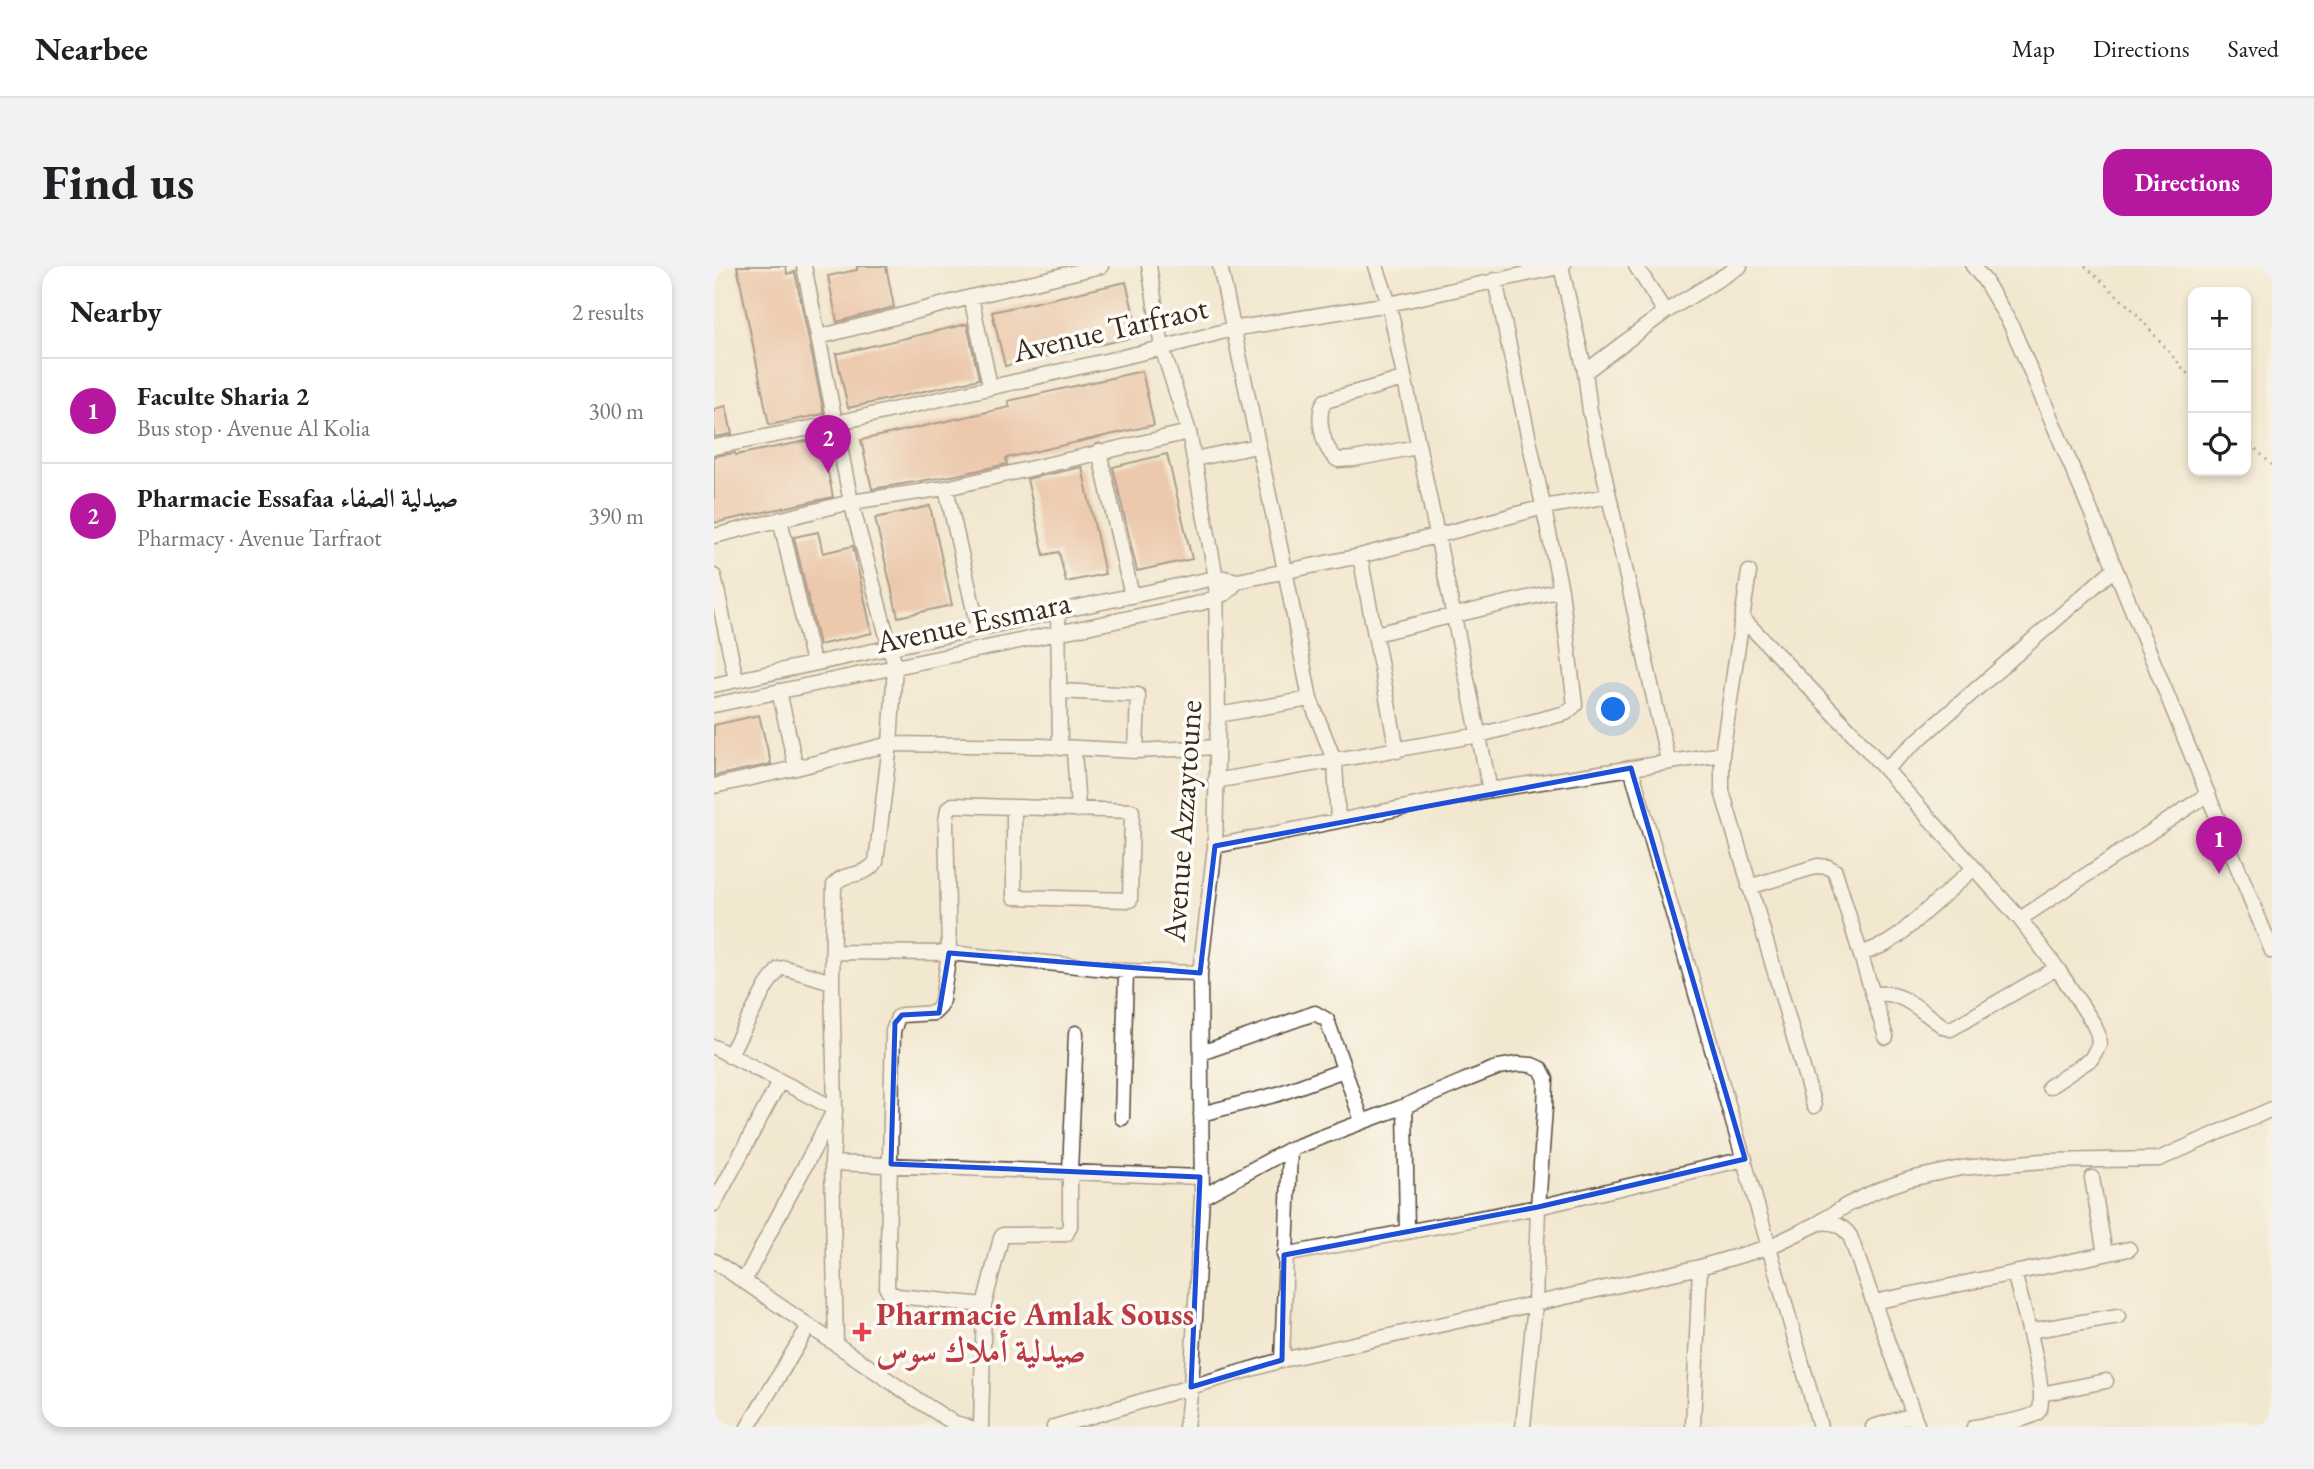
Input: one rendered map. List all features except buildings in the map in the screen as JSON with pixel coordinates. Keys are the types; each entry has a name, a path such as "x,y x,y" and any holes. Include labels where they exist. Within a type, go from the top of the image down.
{"street":[{"path":"804,266 851,502 895,666 890,744 876,862 870,869 856,876 839,878 834,885 832,982 835,1109 832,1163 836,1343"},
{"path":"819,337 971,297 1049,273 1101,266"},
{"name":"Avenue Azzaytoune","path":"1149,266 1163,348 1189,432 1216,578 1217,598 1215,846 1200,973 1202,1197 1191,1387 1186,1427"},
{"path":"1220,266 1286,570 1310,699 1335,762 1338,821"},
{"path":"1377,266 1389,304 1435,536 1490,790"},
{"path":"1562,266 1585,372 1590,411 1668,761"},
{"name":"Avenue Tarfraot","path":"714,447 836,423 1163,348 1232,329 1389,304 1562,266"},
{"path":"1636,266 1665,312"},
{"path":"1585,372 1665,312 1739,266"},
{"path":"1973,266 2011,325 2271,945"},
{"path":"1215,781 1479,735 1566,713 1575,705 1561,590 1495,280"},
{"path":"971,297 990,386"},
{"path":"1403,379 1325,401 1320,413 1324,434 1329,451 1338,460 1417,447"},
{"path":"714,536 851,502 946,488 1189,432"},
{"path":"1194,459 1257,446"},
{"path":"1099,452 1132,596"},
{"path":"946,488 978,628"},
{"name":"Avenue Essmara","path":"714,705 1201,603 1217,598 1238,582 1360,556 1544,507 1609,496"},
{"path":"780,519 813,663"},
{"path":"1360,556 1397,751"},
{"path":"1885,769 2115,568"},
{"path":"1749,572 1722,754 1722,791 1814,1106"},
{"path":"714,576 736,680"},
{"name":"Avenue Essmara","path":"714,685 1216,578 1238,582"},
{"path":"1375,634 1561,590"},
{"path":"1058,611 1059,691 1078,810"},
{"path":"1742,618 1815,692 1885,769 2020,919 2057,968 2096,1029 2099,1045 2091,1059 2049,1087"},
{"path":"779,691 796,768"},
{"path":"1059,691 1138,695 1136,751"},
{"path":"1218,715 1310,699"},
{"path":"714,786 890,744 1136,751 1217,747"},
{"path":"1215,846 1490,790 1722,754"},
{"path":"1631,768 1820,1427"},
{"path":"2020,919 2208,794"},
{"path":"984,1305 890,1293 886,1284 895,1023 902,1014 933,1013 938,1010 942,1000 948,953 948,809 953,805 1132,811 1130,900 1014,897 1014,808"},
{"path":"1749,887 1818,866 1832,869 1838,878 1886,1037"},
{"path":"1861,954 1898,936 1973,869"},
{"path":"834,952 948,953 1126,971 1200,973"},
{"path":"1874,995 1896,995 1944,1027 1955,1028 2057,968"},
{"path":"729,1056 779,969 791,969 832,982"},
{"path":"1122,1118 1126,971"},
{"path":"1201,1053 1314,1013 1327,1020 1362,1121"},
{"path":"981,1427 984,1305 1003,1235 1066,1234 1069,1230 1076,1034"},
{"path":"714,1047 835,1109"},
{"path":"1202,1197 1290,1149 1499,1068 1518,1064 1541,1069 1546,1079 1535,1304 1523,1427"},
{"path":"1201,1114 1278,1094 1344,1070"},
{"path":"714,1204 780,1081"},
{"path":"1405,1105 1407,1232"},
{"path":"744,1281 835,1109"},
{"path":"1054,1427 1282,1360 1700,1267 1769,1247 1878,1190 1910,1179 1986,1165 2160,1159 2272,1109"},
{"path":"1282,1360 1290,1149"},
{"path":"1284,1255 1538,1208 1745,1159"},
{"path":"832,1163 1200,1177"},
{"path":"2092,1178 2105,1254"},
{"path":"1819,1223 1833,1223 1850,1236 1916,1421 1873,1427"},
{"path":"1874,1302 2129,1249"},
{"path":"714,1261 916,1399 952,1422 968,1427"},
{"path":"1693,1427 1700,1267"},
{"path":"1974,1427 2027,1417 2041,1408 2041,1394 2029,1331 2014,1273"},
{"path":"2029,1331 2118,1316"},
{"path":"748,1427 809,1326"},
{"path":"2041,1394 2106,1381"}],"path":[{"path":"2085,266 2134,311 2188,374"},
{"path":"2251,444 2272,465"}],"highlighted area":[{"path":"1631,768 1745,1159 1538,1207 1284,1255 1282,1360 1191,1387 1200,1177 891,1164 895,1023 902,1015 939,1013 949,953 1200,973 1215,846"}],"place":[{"name":"Pharmacie Essafaa صيدلية الصفاء","path":"828,473"},
{"name":"Faculte Sharia 2","path":"2219,874"},
{"name":"Pharmacie Amlak Souss صيدلية أملاك سوس","path":"862,1332"}]}
